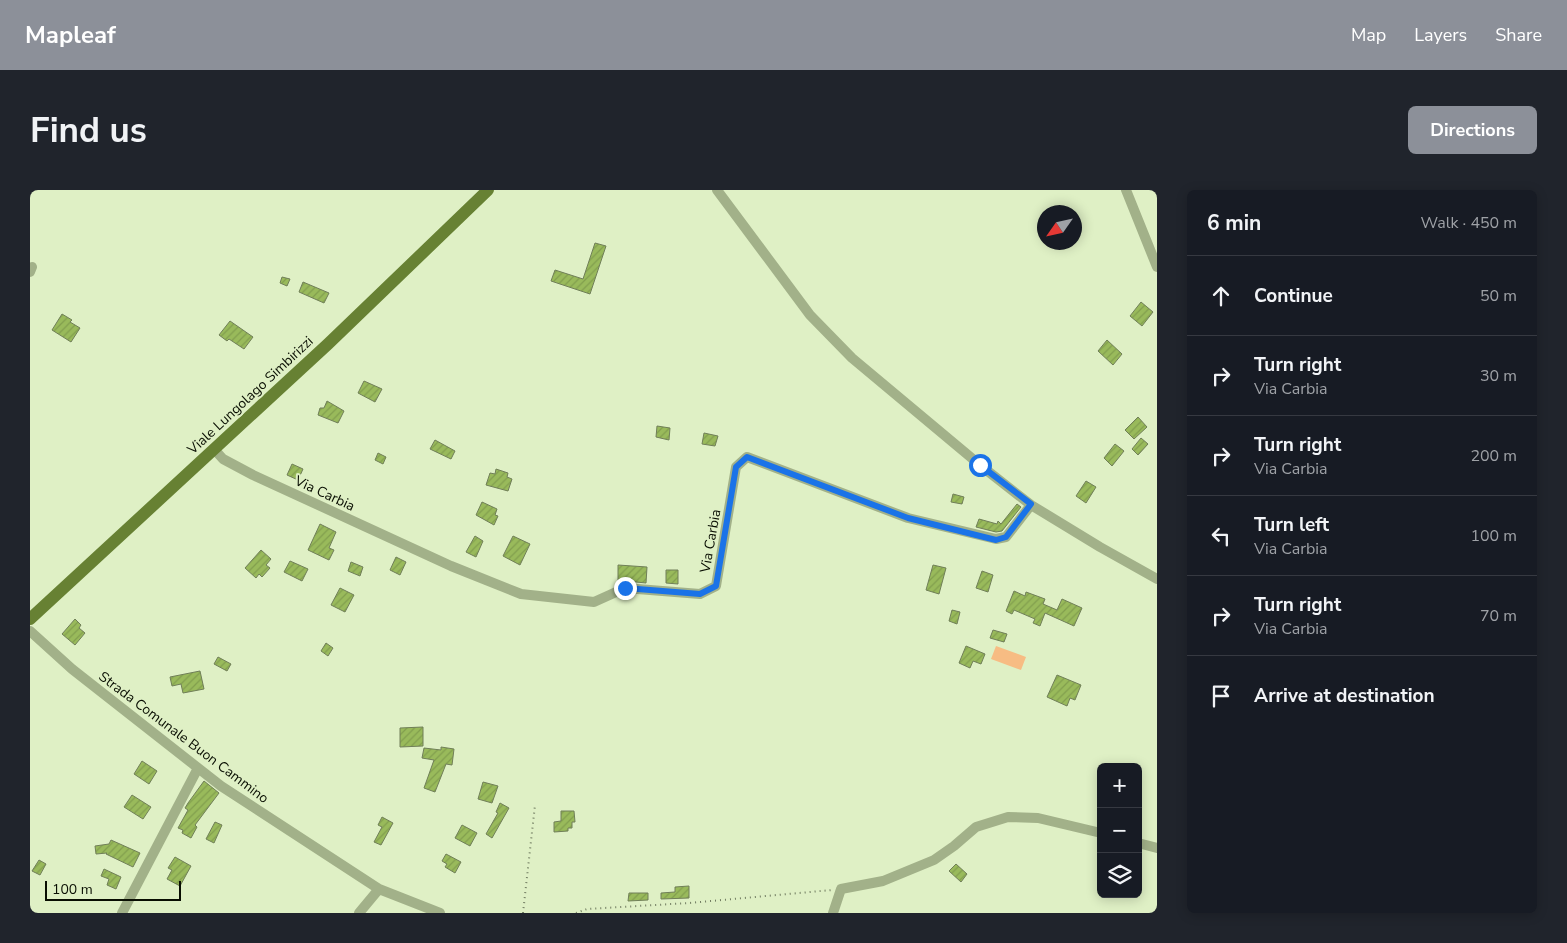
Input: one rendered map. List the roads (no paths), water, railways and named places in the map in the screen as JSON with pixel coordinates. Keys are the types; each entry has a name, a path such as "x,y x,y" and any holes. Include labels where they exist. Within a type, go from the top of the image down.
{"main road":[{"name":"Viale Lungolago Simbirizzi","path":"30,619 387,288 488,190"}],"street":[{"path":"717,190 788,286 822,328 879,382 980,465 1031,504 1157,580"},
{"path":"1126,190 1157,267"},
{"name":"Via Carbia","path":"214,449 223,460 253,475 452,566 521,594 594,602 625,588 700,594 716,586 736,467 747,457 908,518 996,540 1006,537 1031,504"},
{"name":"Strada Comunale Buon Cammino","path":"30,631 72,669 229,791 379,889 440,913"},
{"path":"122,913 198,768"},
{"path":"833,913 841,889 883,881 934,860 976,827 1008,816 1038,818 1097,832"},
{"path":"1142,844 1157,848"},
{"path":"358,913 379,889"}]}
